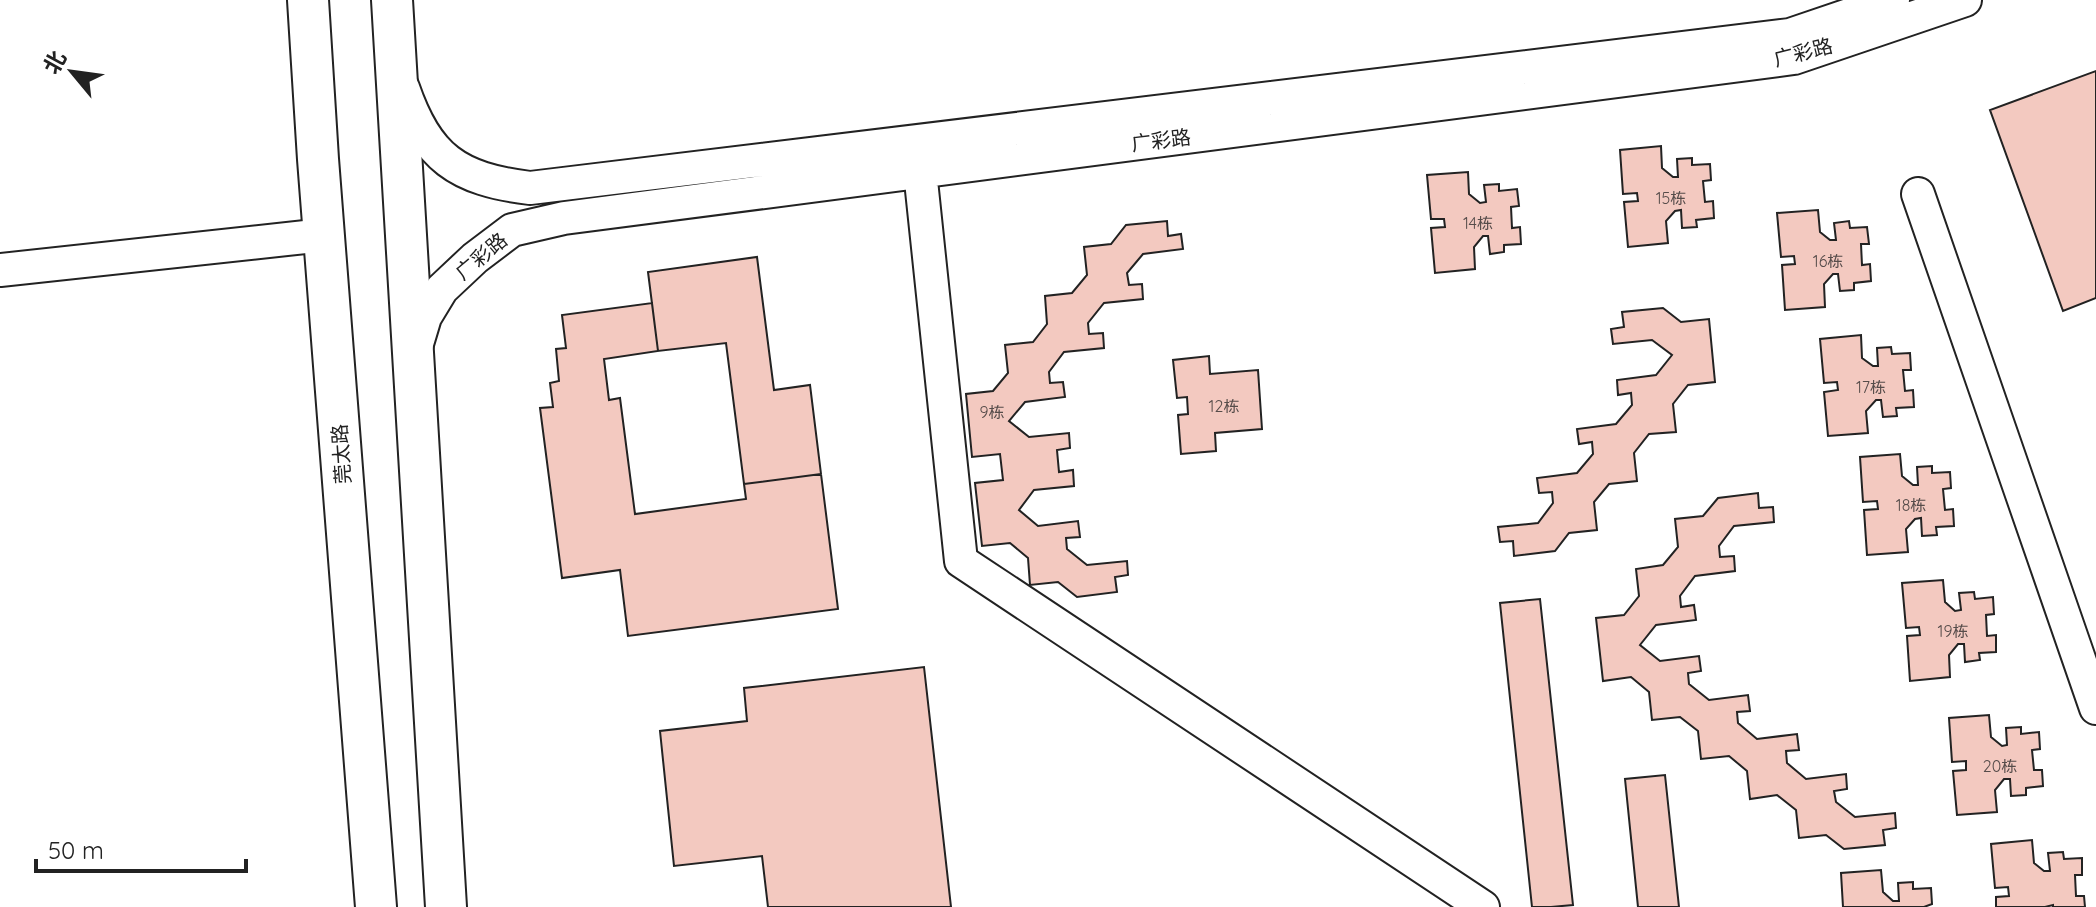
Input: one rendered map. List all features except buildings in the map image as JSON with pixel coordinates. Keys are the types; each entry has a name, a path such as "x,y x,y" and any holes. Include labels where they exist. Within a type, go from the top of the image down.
{"main road":[{"name":"莞太路","path":"308,0 376,907"},
{"path":"392,0 446,907"}],"street":[{"name":"广彩路","path":"397,70 413,117 434,151 462,170 498,184 530,188 1790,35 1893,0"},
{"name":"广彩路","path":"413,354 425,317 442,289 475,258 512,230 564,218 1794,58 1850,17 1965,0"},
{"path":"916,140 961,561 1483,907"},
{"path":"1918,194 2096,708"},
{"path":"0,270 324,235"}]}
